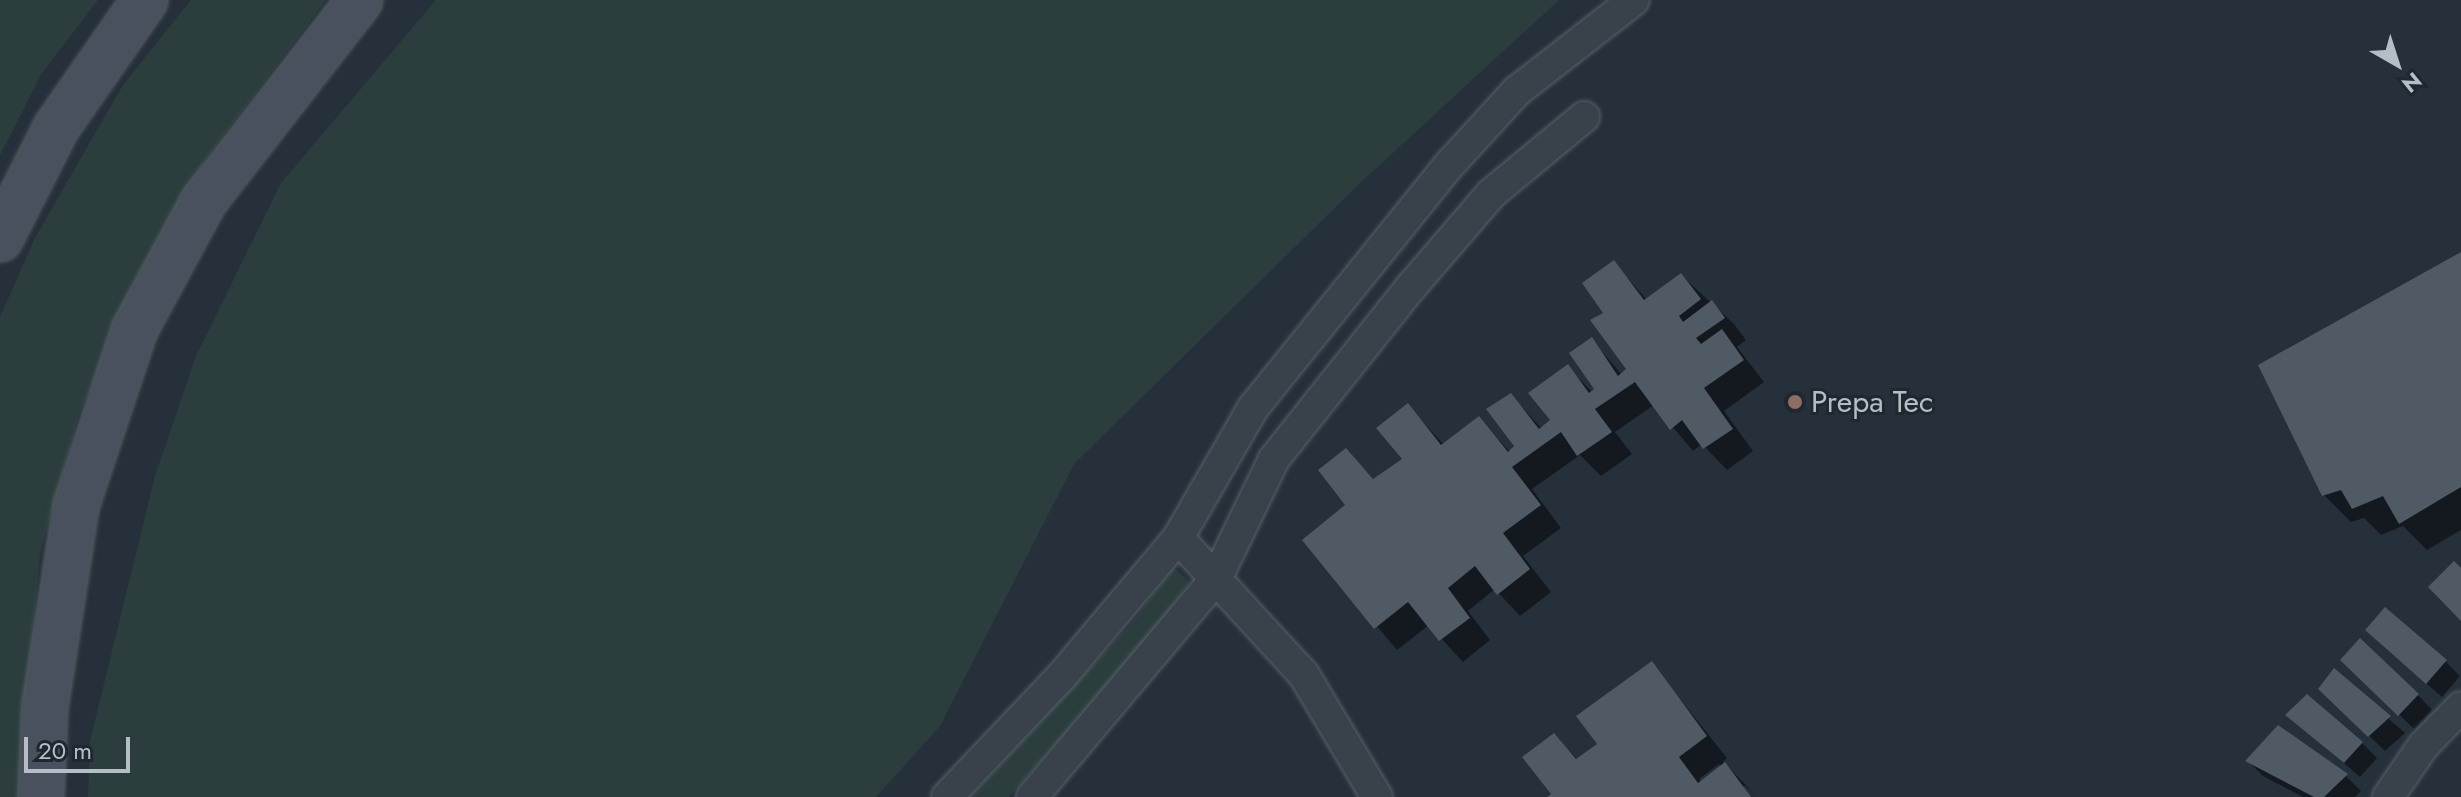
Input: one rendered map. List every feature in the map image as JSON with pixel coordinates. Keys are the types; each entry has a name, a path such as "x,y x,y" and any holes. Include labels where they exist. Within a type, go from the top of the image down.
{"main road":[{"path":"0,239 56,128 145,0"},
{"path":"41,797 45,707 76,506 135,329 204,201 360,0"}],"street":[{"path":"947,797 1061,677 1178,538 1253,408 1451,163 1517,91 1634,0"},
{"path":"1032,797 1217,577 1274,459 1491,194 1584,117"},
{"path":"1451,163 1491,194"},
{"path":"1178,538 1304,675 1377,797"},
{"path":"2388,797 2423,746 2461,707"}],"green space":[{"path":"0,0 98,0 42,73 0,155"},
{"path":"191,0 326,0 204,161 136,286 79,414 40,553 20,797 0,797 0,317 35,238 123,85"},
{"path":"436,0 1559,0 1358,185 1074,464 940,726 876,797 88,797 90,741 155,476 196,356 281,183"},
{"path":"1173,567 1190,582 1141,648 1009,797 970,797 1131,624"}],"building":[{"path":"2461,252 2461,487 2399,524 2383,496 2352,509 2341,490 2322,496 2258,365"},
{"path":"1614,260 1644,300 1681,273 1701,299 1679,316 1683,322 1712,300 1725,318 1696,338 1701,344 1722,329 1744,360 1704,388 1733,429 1703,449 1682,420 1670,430 1635,382 1595,409 1612,432 1577,456 1561,432 1512,467 1541,505 1503,533 1530,569 1497,595 1475,566 1448,588 1470,618 1439,641 1408,602 1374,629 1302,540 1345,505 1318,470 1346,448 1373,479 1402,459 1376,428 1408,403 1441,445 1479,416 1508,452 1514,446 1486,409 1511,393 1539,429 1550,420 1528,393 1568,364 1589,393 1594,389 1569,353 1592,337 1618,376 1626,369 1590,320 1603,313 1582,283"},
{"path":"2454,561 2461,568 2461,621 2428,587"},
{"path":"2385,607 2447,660 2426,684 2365,630"},
{"path":"2360,638 2419,694 2398,716 2340,660"},
{"path":"1652,661 1707,736 1679,757 1698,783 1725,762 1751,797 1547,797 1551,794 1522,757 1554,733 1576,759 1597,744 1576,716"},
{"path":"2334,668 2391,716 2368,737 2318,689"},
{"path":"2307,694 2363,742 2344,763 2285,715"},
{"path":"2278,725 2348,774 2324,797 2314,797 2245,761"}],"place":[{"name":"Prepa Tec","path":"1795,402"}]}
